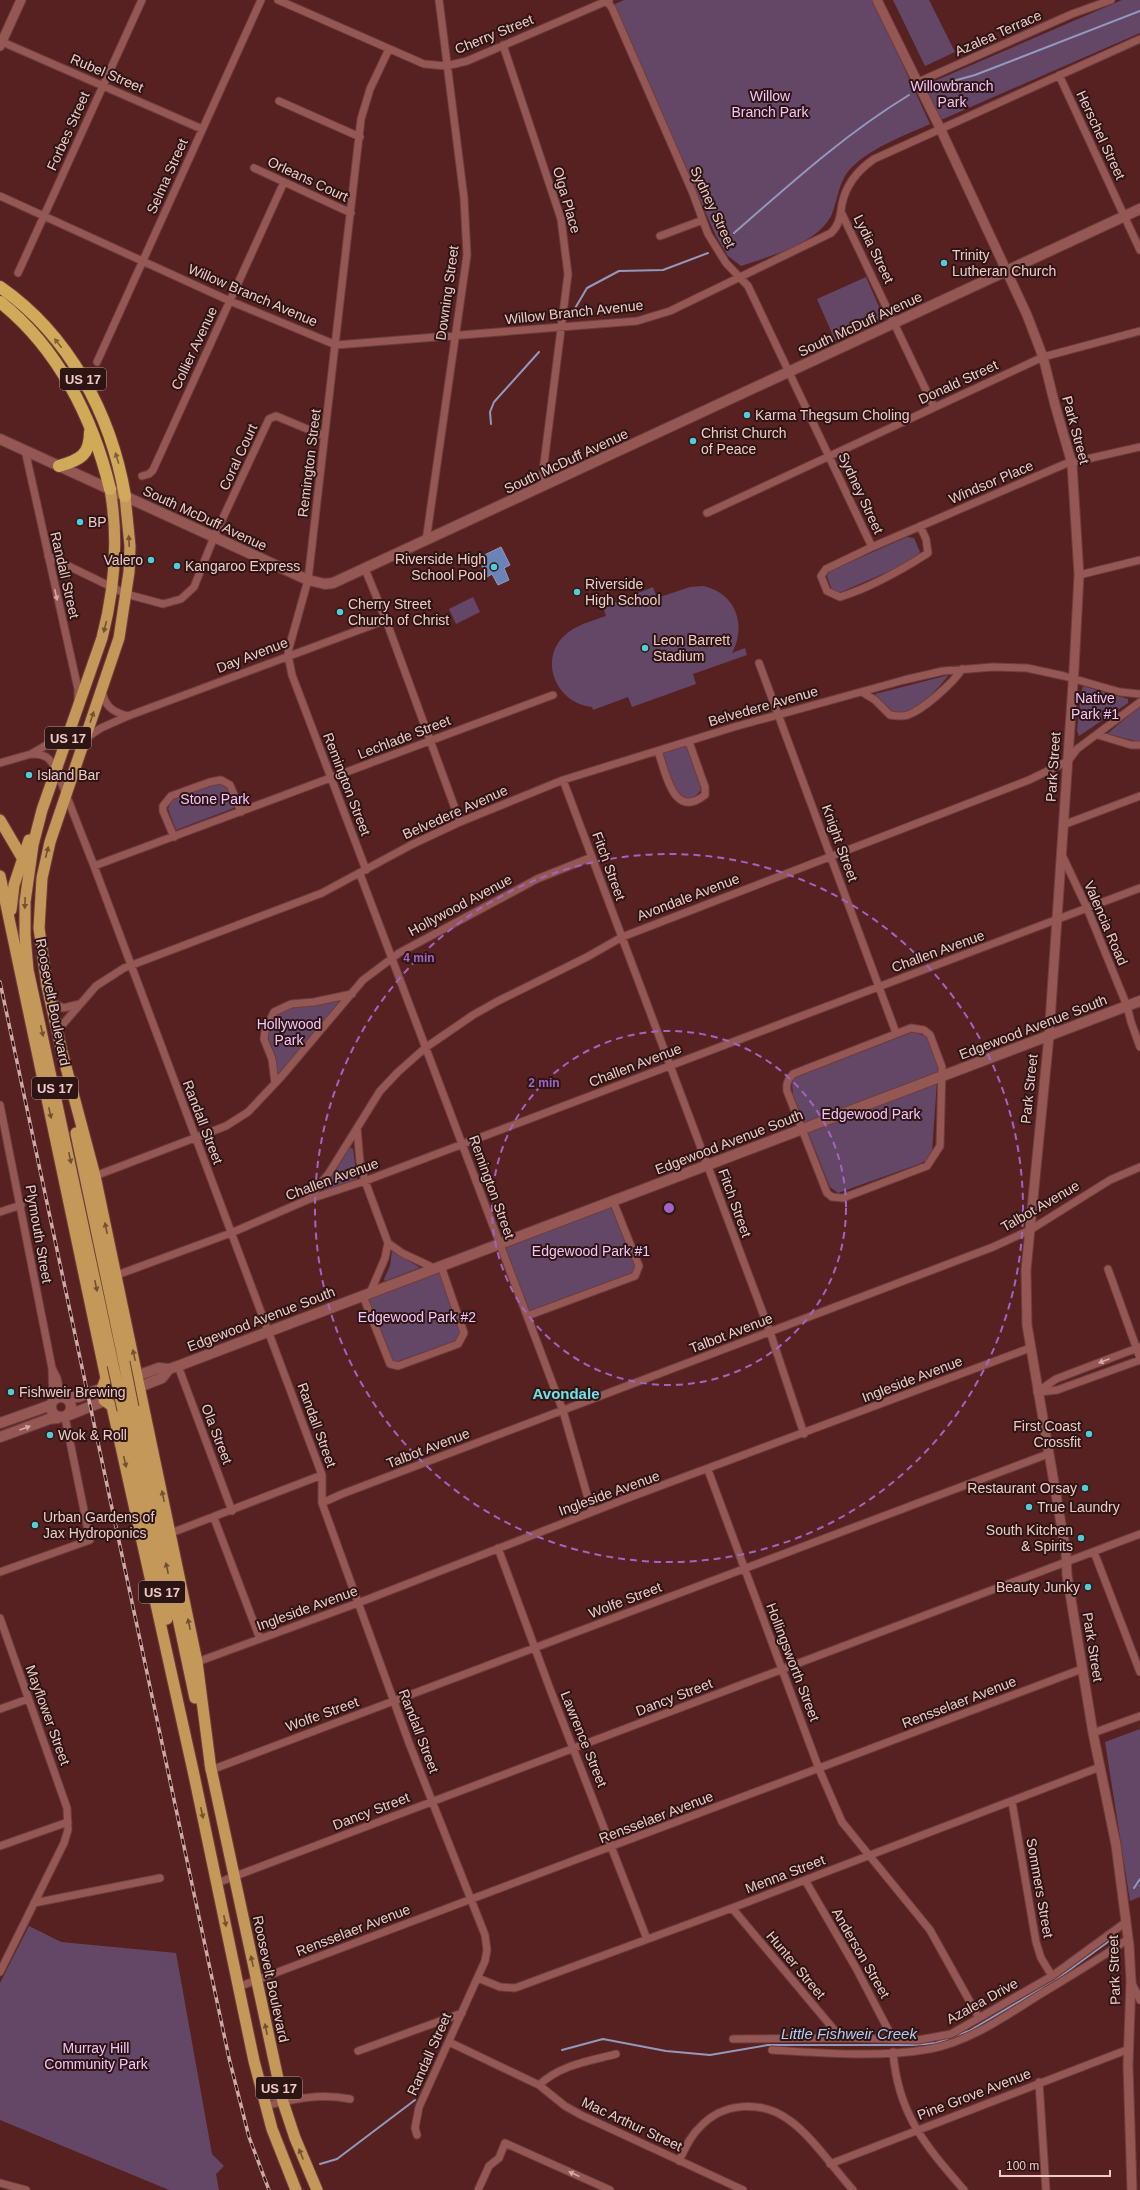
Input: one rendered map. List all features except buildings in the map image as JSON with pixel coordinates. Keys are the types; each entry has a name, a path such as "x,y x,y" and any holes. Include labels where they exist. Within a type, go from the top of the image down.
{"highway":[{"name":"Roosevelt Boulevard","path":"0,287 39,320 72,362 97,403 109,433 120,468 125,496 130,553 126,594 118,638 102,690 65,793 46,856 40,904 41,941 50,1001 62,1052"},
{"name":"Roosevelt Boulevard","path":"0,302 41,341 77,399 90,427 104,465 110,489 115,542 113,588 102,638 42,810 29,868 24,913 28,970 118,1363"},
{"path":"59,466 74,461 86,452 90,445 90,427"},
{"path":"10,924 11,901 21,859 42,810"},
{"path":"0,820 21,859 33,874 40,904"},
{"path":"0,876 106,1378 103,1395 112,1406 194,1775"},
{"path":"62,1052 95,1176 171,1533 197,1662 211,1770"},
{"name":"US 17","path":"62,1052 118,1363 211,1770"},
{"name":"US 17","path":"128,1409 194,1775 238,1987 265,2106 272,2129 296,2190"},
{"name":"Roosevelt Boulevard","path":"211,1770 282,2102 295,2138 317,2190"}],"main road":[{"name":"South McDuff Avenue","path":"0,439 308,580 326,584 333,583 1140,209"},
{"name":"Edgewood Avenue South","path":"0,1437 49,1419 64,1417 103,1395 139,1381 162,1378 173,1367 1140,1001"},
{"name":"Edgewood Avenue South","path":"0,1423 57,1400 103,1395"},
{"path":"57,1400 70,1404 64,1417 51,1411 57,1400"}],"street":[{"path":"1,43 21,0"},
{"name":"Forbes Street","path":"18,273 142,0"},
{"name":"Selma Street","path":"97,362 261,0"},
{"name":"Cherry Street","path":"278,0 424,64 446,66 467,61 607,0"},
{"name":"Downing Street","path":"426,541 454,336 467,255 464,198 438,0"},
{"name":"Sydney Street","path":"607,0 612,8 703,220 720,255 748,286 830,455 872,547"},
{"name":"Park Street","path":"878,0 1007,271 1043,357 1072,464 1079,575 1049,1036 1030,1230 1025,1307 1030,1348 1066,1562 1082,1669 1117,1853 1128,1939 1131,1981 1137,1997 1129,2049 1132,2190"},
{"name":"Azalea Terrace","path":"918,82 1072,14 1111,0"},
{"name":"Willow Branch Avenue","path":"0,196 230,301 336,345 637,321 658,316 742,278 831,233 839,223 848,186 865,165 880,155 1140,39"},
{"name":"Rubel Street","path":"1,43 103,85 202,129"},
{"name":"Olga Place","path":"504,45 561,219 568,274 541,487"},
{"name":"Remington Street","path":"389,49 364,104 308,580 288,655 292,676 331,778 425,1048 563,1411 592,1512"},
{"name":"Herschel Street","path":"1059,75 1140,250"},
{"path":"279,101 360,137"},
{"name":"Orleans Court","path":"254,168 351,213"},
{"name":"Collier Avenue","path":"142,476 149,474 153,470 284,182"},
{"name":"Lydia Street","path":"841,212 934,407"},
{"path":"660,236 703,220"},
{"name":"Donald Street","path":"707,514 830,455 1043,357 1140,331"},
{"name":"Coral Court","path":"214,537 270,420 276,416 324,436"},
{"name":"Windsor Place","path":"920,526 926,539 928,553 893,575 855,592 840,597 827,591 821,576 826,569 872,547 920,526 1064,464 1072,464 1140,447"},
{"name":"Randall Street","path":"25,450 78,689 79,706"},
{"path":"48,556 126,594 163,604 181,599 194,587 214,537"},
{"path":"1079,575 1140,560"},
{"path":"365,569 386,620 460,822"},
{"name":"Day Avenue","path":"83,742 92,732 128,716 288,655 386,620"},
{"name":"Knight Street","path":"759,663 896,1033"},
{"name":"Belvedere Avenue","path":"57,1031 96,986 130,965 322,894 411,845 460,822 563,780 779,715 935,672 993,667 1027,668 1120,692 1140,694"},
{"path":"862,692 875,700 890,715 907,715 919,709 946,688 955,680 962,669"},
{"path":"102,690 108,707 115,713 128,716"},
{"name":"Lechlade Street","path":"94,866 553,695"},
{"name":"Avondale Avenue","path":"307,1200 329,1173 380,1090 425,1048 473,1015 587,957 622,937 831,855 1029,780 1068,761 1077,749 1098,735 1140,702"},
{"path":"0,763 31,754 70,731"},
{"path":"1098,735 1131,745 1140,745"},
{"path":"658,751 674,794 679,801 686,802 698,800 705,795 705,787 689,742"},
{"path":"31,754 43,754 50,759 56,770"},
{"name":"Randall Street","path":"56,770 94,866 322,1475 322,1503 394,1702 485,1935 487,1950 478,1978 419,2107 415,2128 417,2135"},
{"path":"174,837 163,810 164,804 171,796 210,782 221,780 230,785 241,812"},
{"name":"Fitch Street","path":"563,780 770,1332 804,1434"},
{"path":"1063,825 1140,796"},
{"name":"Valencia Road","path":"1061,855 1087,908 1128,1006 1131,1022 1140,1047"},
{"name":"Hollywood Avenue","path":"95,1176 236,1121 248,1112 275,1083 364,980 399,953 537,879 592,857"},
{"name":"Challen Avenue","path":"117,1276 231,1232 307,1200 365,1181 879,986 1057,921 1140,888"},
{"path":"275,1083 272,1059 264,1039 265,1031 274,1012 291,1004 320,1001 352,994"},
{"path":"50,1001 63,1008 80,1004"},
{"path":"918,1028 930,1035 942,1067 942,1076 940,1146 927,1166 850,1195 838,1198 827,1193 787,1091 786,1084 789,1078 793,1074 896,1033 918,1028"},
{"name":"Plymouth Street","path":"0,1104 52,1368 57,1378 57,1400"},
{"path":"357,1128 360,1162 365,1181 388,1243 385,1258 367,1294 388,1361 394,1366 458,1344 464,1333 438,1267 402,1253 388,1243"},
{"name":"Talbot Avenue","path":"322,1503 342,1494 993,1247 1030,1230 1110,1180 1140,1167"},
{"path":"527,1316 635,1276 638,1273 639,1266 613,1201"},
{"path":"0,1212 21,1205"},
{"path":"1037,1392 1057,1390 1140,1359 1138,1347 1108,1269"},
{"path":"1037,1392 1056,1379 1138,1347"},
{"name":"Ingleside Avenue","path":"197,1662 358,1603 592,1512 708,1470 1030,1348"},
{"name":"Ola Street","path":"173,1367 232,1511"},
{"path":"0,1572 90,1540 64,1417"},
{"name":"Wolfe Street","path":"211,1770 1048,1454"},
{"name":"Hollingsworth Street","path":"708,1470 819,1769 842,1822 868,1856 930,1930 979,2018"},
{"path":"171,1533 214,1518 322,1475"},
{"path":"214,1518 260,1639"},
{"name":"Dancy Street","path":"217,1883 1140,1534"},
{"name":"Lawrence Street","path":"498,1548 647,1939"},
{"path":"1094,1552 1140,1672"},
{"name":"Mayflower Street","path":"0,1618 67,1808 68,1822 64,1843 0,1972"},
{"name":"Rensselaer Avenue","path":"238,1987 612,1848 1082,1669"},
{"path":"0,1709 28,1699"},
{"path":"1093,1733 1140,1716"},
{"name":"Menna Street","path":"478,1978 500,1987 515,1988 732,1908 1100,1767"},
{"name":"Sommers Street","path":"1012,1802 1036,1942 1041,1958 1052,1976"},
{"path":"0,1846 68,1822"},
{"path":"34,1903 160,1878"},
{"name":"Anderson Street","path":"805,1880 863,1980 893,2039"},
{"name":"Hunter Street","path":"732,1908 842,2038"},
{"name":"Azalea Drive","path":"733,2039 893,2039 933,2038 951,2034 1052,1976 1126,1922"},
{"name":"Azalea Drive","path":"772,2050 844,2054 930,2049 958,2040 994,2023 1128,1939"},
{"path":"358,2051 462,2013"},
{"name":"Mac Arthur Street","path":"449,2042 539,2085 565,2106 581,2116 743,2190"},
{"name":"Pine Grove Avenue","path":"830,2164 1039,2082 1129,2049"},
{"path":"893,2052 894,2068 910,2120 925,2145 964,2190"},
{"path":"539,2085 549,2076 561,2070 616,2054"},
{"path":"1039,2082 1046,2190"},
{"path":"265,2106 306,2097 338,2097 350,2099"},
{"path":"679,2160 692,2136 711,2118 725,2110 753,2106 779,2113 790,2120 853,2190"},
{"path":"478,2190 489,2166 498,2158 505,2143 610,2190"},
{"path":"0,2184 26,2190"}],"green space":[{"name":"Willow Branch Park","path":"624,0 873,0 930,124 879,147 852,167 844,178 832,214 816,233 792,248 741,266 728,256 716,236 613,5"},
{"path":"893,0 929,0 955,52 925,66"},
{"name":"Willowbranch Park","path":"1122,0 1140,0 1140,33 941,120 923,86"},
{"path":"866,277 884,318 835,340 817,299"},
{"path":"907,537 914,538 920,552 915,560 839,593 832,590 827,576 830,571"},
{"name":"Leon Barrett Stadium","path":"703,586 724,595 731,603 736,612 738,621 738,632 732,653 745,648 747,655 693,674 696,684 632,707 628,697 593,710 592,707 580,704 569,698 561,690 555,680 552,669 552,657 556,646 568,632 606,616 603,607 653,587 657,598 690,587"},
{"path":"473,597 480,612 456,624 449,609"},
{"path":"949,675 922,703 906,712 898,713 890,710 883,705 875,694"},
{"name":"Native Park #1","path":"1083,686 1128,699 1128,703 1079,736 1077,731"},
{"path":"1140,706 1140,742 1107,734"},
{"path":"689,744 702,786 699,793 694,797 687,799 679,798 662,753"},
{"name":"Stone Park","path":"221,782 232,793 235,804 234,808 176,830 168,809 171,800 214,783"},
{"name":"Hollywood Park","path":"336,1000 339,1002 339,1006 280,1074 277,1074 271,1057 268,1037 272,1019 278,1012 286,1008"},
{"name":"Edgewood Park","path":"913,1032 926,1036 938,1067 932,1152 927,1160 919,1164 838,1193 830,1187 793,1095 792,1081 795,1077"},
{"path":"349,1147 353,1149 357,1179 316,1194 343,1159"},
{"name":"Edgewood Park #1","path":"611,1207 637,1271 529,1311 505,1247"},
{"path":"392,1251 419,1268 385,1281 384,1279 390,1266"},
{"name":"Edgewood Park #2","path":"439,1272 463,1338 393,1363 368,1298"},
{"path":"1140,1729 1140,1897 1130,1901 1105,1742"},
{"name":"Murray Hill Community Park","path":"29,1926 61,1942 176,1953 212,2154 224,2166 216,2174 219,2190 169,2190 0,2120 0,1983"}],"water":[{"name":"Riverside High School Pool","path":"501,547 510,565 504,568 509,580 498,585 492,574 487,577 478,558"}],"waterway":[{"path":"935,86 975,75 1140,11"},
{"path":"734,233 818,160 885,110 909,95"},
{"path":"574,310 587,288 619,271 663,270 708,253"},
{"path":"491,424 490,412 494,402 539,352"},
{"name":"Little Fishweir Creek","path":"1134,1888 1140,1879"},
{"name":"Little Fishweir Creek","path":"954,2036 969,2031 1054,1981 1112,1939"},
{"name":"Little Fishweir Creek","path":"562,2050 603,2039 666,2051 710,2055 768,2045 912,2045 936,2043 950,2038"},
{"path":"320,2164 337,2159 415,2100"}],"railway":[{"path":"0,982 229,2058 249,2137 269,2190"}],"place":[{"name":"Trinity Lutheran Church","path":"944,263"},
{"name":"Karma Thegsum Choling","path":"747,415"},
{"name":"Christ Church of Peace","path":"693,441"},
{"name":"BP","path":"80,522"},
{"name":"Valero","path":"151,560"},
{"name":"Kangaroo Express","path":"177,566"},
{"name":"Riverside High School Pool","path":"494,567"},
{"name":"Riverside High School","path":"577,592"},
{"name":"Cherry Street Church of Christ","path":"340,612"},
{"name":"Leon Barrett Stadium","path":"645,648"},
{"name":"Island Bar","path":"29,775"},
{"name":"Fishweir Brewing","path":"11,1392"},
{"name":"First Coast Crossfit","path":"1089,1434"},
{"name":"Wok & Roll","path":"50,1435"},
{"name":"Restaurant Orsay","path":"1085,1488"},
{"name":"True Laundry","path":"1029,1507"},
{"name":"Urban Gardens of Jax Hydroponics","path":"35,1525"},
{"name":"South Kitchen & Spirits","path":"1081,1538"},
{"name":"Beauty Junky","path":"1088,1587"}],"district":[{"name":"Avondale","path":"566,1393"}]}
